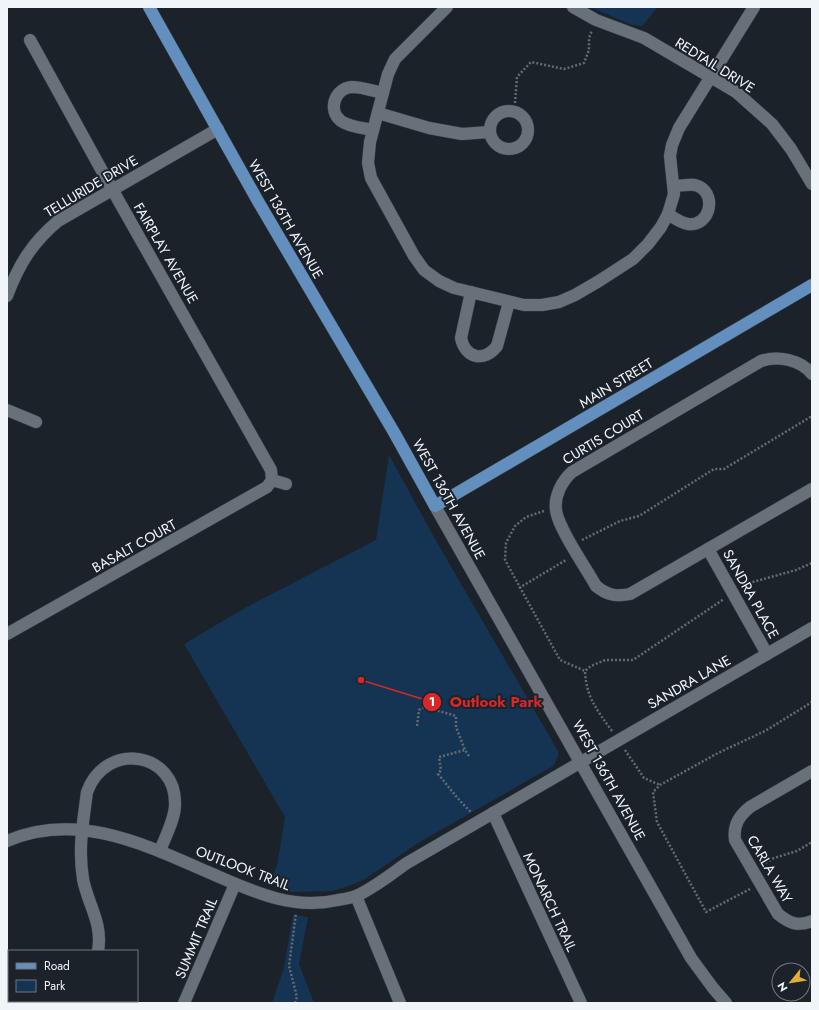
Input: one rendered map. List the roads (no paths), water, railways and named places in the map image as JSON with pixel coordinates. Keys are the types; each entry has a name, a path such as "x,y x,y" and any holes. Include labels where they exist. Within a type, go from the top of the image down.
{"main road":[{"name":"WEST 136TH AVENUE","path":"149,7 436,506"},
{"name":"MAIN STREET","path":"436,506 812,285"}],"street":[{"path":"447,7 395,59 388,74 368,154 371,178 414,256 424,270 439,281 454,288 524,305 542,305 559,302 575,296 633,259 648,244 661,227 668,214 673,198 674,186 670,156 674,139 679,128 754,7"},
{"name":"REDTAIL DRIVE","path":"573,7 596,20 644,38 736,92 772,124 791,149 812,184"},
{"name":"FAIRPLAY AVENUE","path":"30,40 112,189 271,470 272,480"},
{"path":"373,130 346,124 339,120 335,114 333,106 335,98 339,92 346,88 354,87 383,93"},
{"path":"378,113 429,128 462,134 490,132"},
{"name":"TELLURIDE DRIVE","path":"7,296 22,261 42,234 58,221 218,129"},
{"path":"668,214 684,223 697,223 708,214 710,207 710,200 707,193 701,188 695,185 674,186"},
{"path":"471,292 460,338 465,349 472,355 486,355 492,352 497,346 509,302"},
{"name":"CURTIS COURT","path":"812,374 802,365 790,360 779,358 761,361 572,472 565,478 560,487 556,509 559,522 596,586 609,595 620,596 630,594 812,488"},
{"path":"7,410 36,422"},
{"path":"272,480 286,484"},
{"name":"BASALT COURT","path":"7,634 267,487 272,480"},
{"name":"WEST 136TH AVENUE","path":"436,506 582,762 691,958 726,1003"},
{"name":"SANDRA PLACE","path":"708,549 767,654"},
{"name":"SANDRA LANE","path":"582,762 812,628"},
{"path":"98,950 106,935 98,925 88,897 80,855 87,792 101,769 113,762 130,758 143,760 154,765 165,774 175,795 175,811 160,851"},
{"name":"OUTLOOK TRAIL","path":"7,841 28,834 53,830 82,830 116,835 160,851 235,884 277,900 298,904 317,904 356,896 407,863 582,762"},
{"name":"CARLA WAY","path":"812,771 750,807 739,818 735,825 734,834 778,914 785,920 792,923 799,924 812,921"},
{"name":"MONARCH TRAIL","path":"493,813 581,1003"},
{"name":"SUMMIT TRAIL","path":"184,1003 235,884"},
{"path":"356,896 400,1003"}],"place":[{"name":"Outlook Park","path":"361,680"}]}
